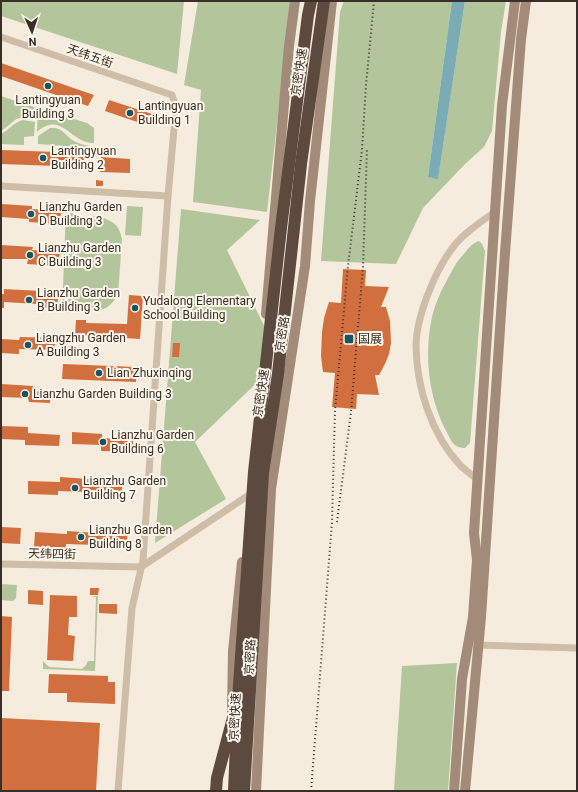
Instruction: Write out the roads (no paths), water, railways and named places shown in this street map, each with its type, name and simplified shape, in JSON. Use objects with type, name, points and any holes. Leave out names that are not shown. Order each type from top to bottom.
[{"type":"highway","name":"京密快速","points":[[234,791],[238,699],[254,472],[281,228],[311,1]]},
{"type":"highway","name":"京密快速","points":[[244,791],[263,473],[278,374],[301,164],[324,1]]},
{"type":"highway","points":[[216,791],[217,778],[238,699]]},
{"type":"street","name":"京密路","points":[[230,791],[233,651],[249,495],[289,46],[296,1]]},
{"type":"street","name":"京密路","points":[[256,791],[271,489],[306,266],[310,201],[332,1]]},
{"type":"street","points":[[454,791],[462,680],[473,617],[476,560],[474,533],[502,105],[515,1]]},
{"type":"street","points":[[465,791],[478,645],[521,39],[526,1]]},
{"type":"street","name":"天纬五街","points":[[1,38],[172,95],[176,107],[168,196]]},
{"type":"street","points":[[1,186],[168,196],[143,560],[132,608],[118,791]]},
{"type":"street","points":[[478,480],[459,464],[444,443],[431,420],[425,405],[420,384],[416,347],[419,321],[426,299],[437,274],[454,246],[474,226],[496,211]]},
{"type":"street","points":[[141,568],[249,495]]},
{"type":"street","name":"天纬四街","points":[[1,564],[141,568]]},
{"type":"street","points":[[478,645],[577,648]]},
{"type":"water","points":[[452,1],[465,1],[438,179],[428,177]]},
{"type":"railway","points":[[311,791],[332,522],[335,410],[348,266],[362,150],[366,85],[374,1]]},
{"type":"railway","points":[[337,522],[351,412],[363,267],[367,149]]},
{"type":"place","name":"Lantingyuan Building 3","points":[[48,86]]},
{"type":"place","name":"Lantingyuan Building 1","points":[[130,113]]},
{"type":"place","name":"Lantingyuan Building 2","points":[[43,158]]},
{"type":"place","name":"Lianzhu Garden D Building 3","points":[[31,214]]},
{"type":"place","name":"Lianzhu Garden C Building 3","points":[[30,255]]},
{"type":"place","name":"Lianzhu Garden B Building 3","points":[[29,300]]},
{"type":"place","name":"Yudalong Elementary School Building","points":[[135,308]]},
{"type":"place","name":"国展","points":[[349,339]]},
{"type":"place","name":"Liangzhu Garden A Building 3","points":[[28,345]]},
{"type":"place","name":"Lian Zhuxinqing","points":[[99,373]]},
{"type":"place","name":"Lianzhu Garden Building 3","points":[[25,394]]},
{"type":"place","name":"Lianzhu Garden Building 6","points":[[103,442]]},
{"type":"place","name":"Lianzhu Garden Building 7","points":[[75,488]]},
{"type":"place","name":"Lianzhu Garden Building 8","points":[[81,537]]}]
